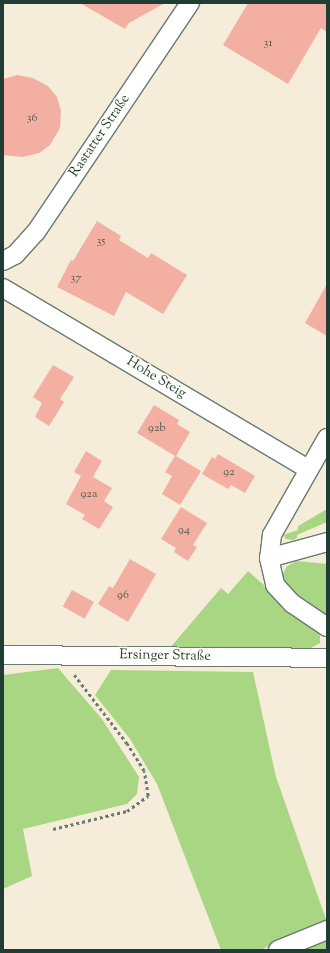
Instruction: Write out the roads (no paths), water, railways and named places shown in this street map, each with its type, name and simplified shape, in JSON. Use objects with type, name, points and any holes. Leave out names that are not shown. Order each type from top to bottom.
[{"type":"street","name":"Rastatter Straße","points":[[3,261],[15,254],[36,232],[190,3]]},
{"type":"street","name":"Hohe Steig","points":[[3,288],[308,469]]},
{"type":"street","points":[[327,438],[308,469],[272,535],[269,558],[275,585],[293,604],[327,627]]},
{"type":"street","points":[[269,558],[327,542]]},
{"type":"street","name":"Ersinger Straße","points":[[3,654],[327,658]]},
{"type":"street","points":[[278,950],[327,930]]}]
